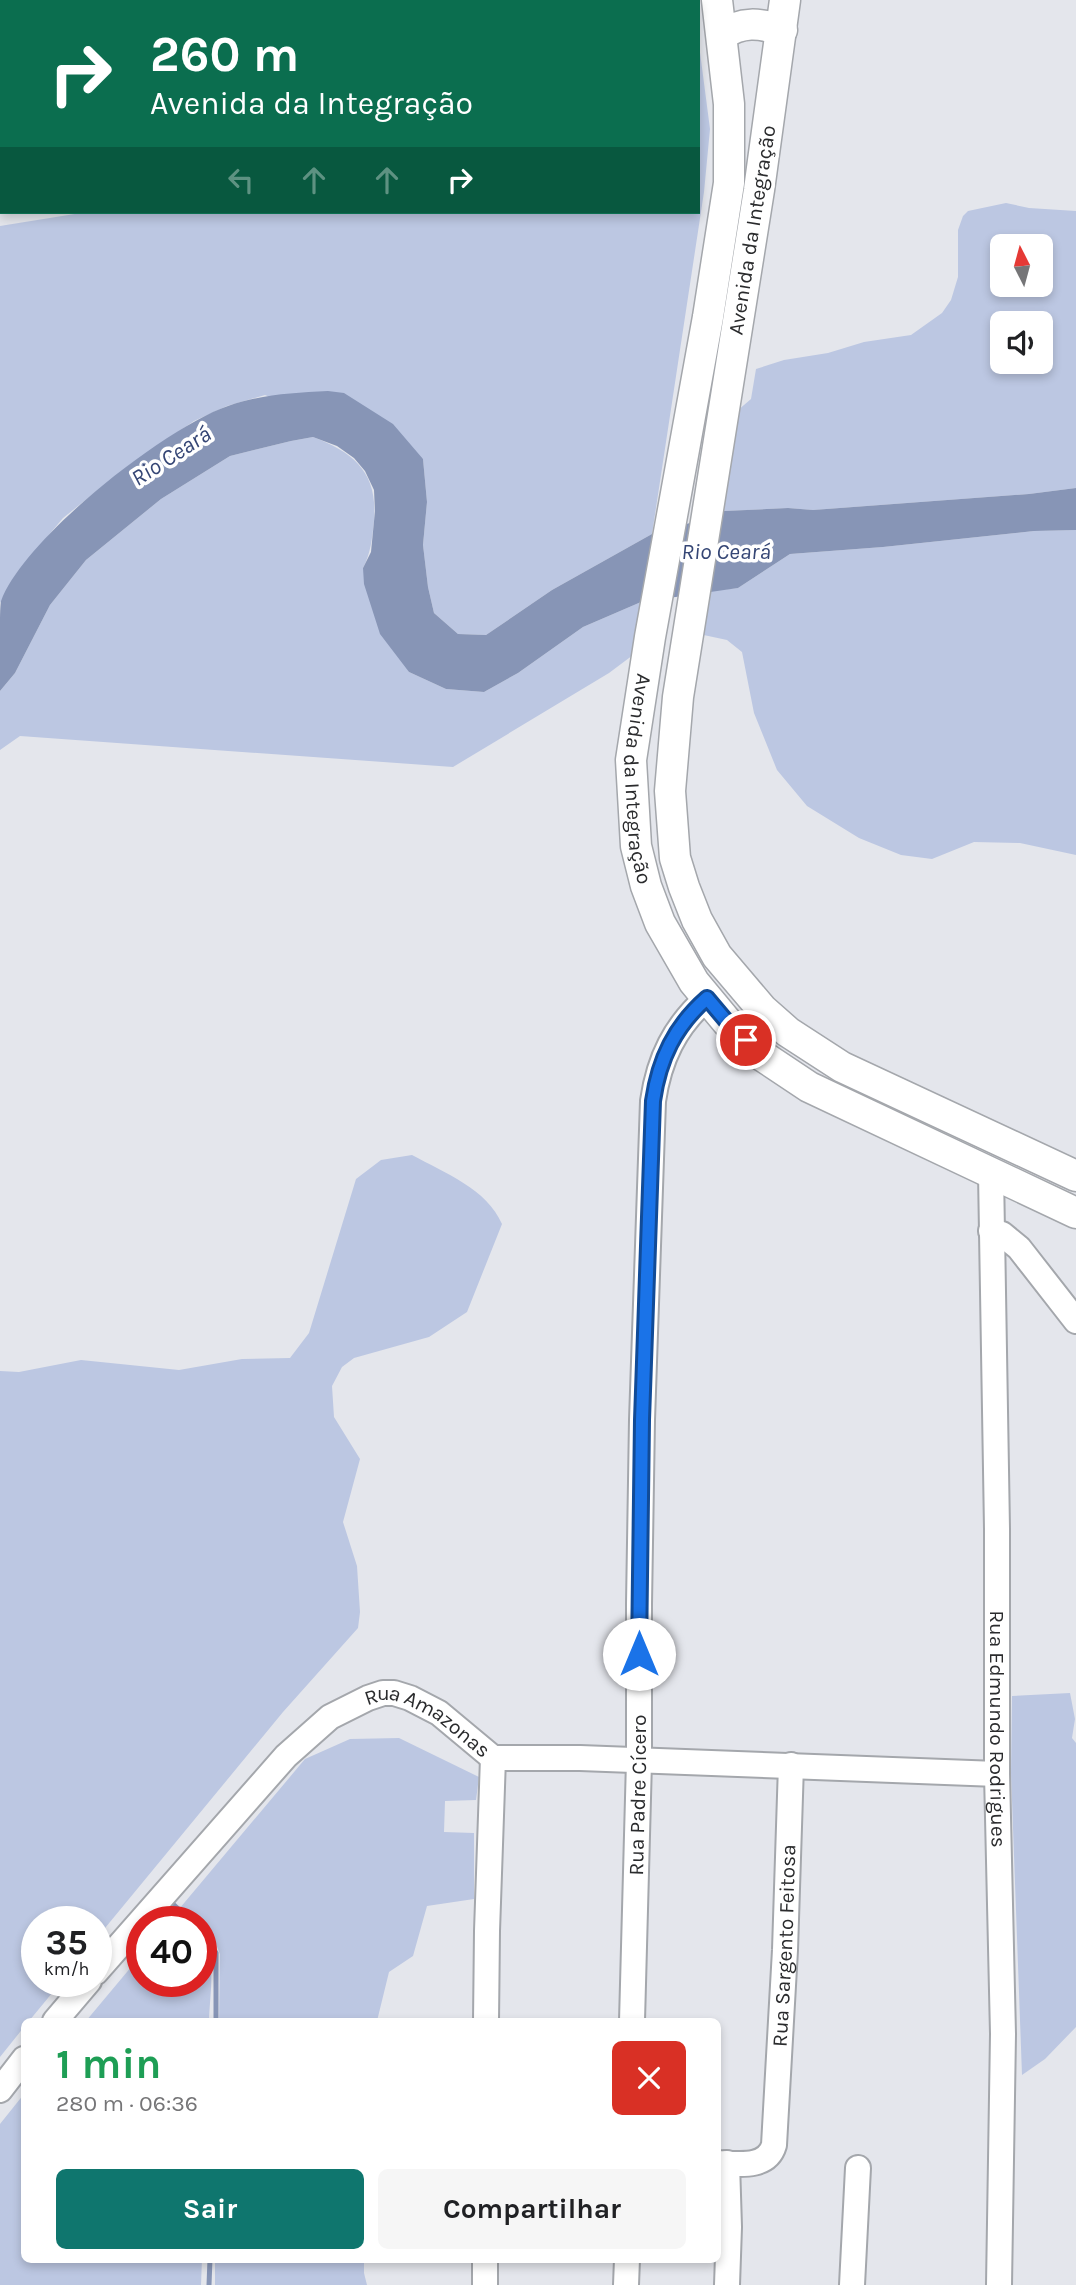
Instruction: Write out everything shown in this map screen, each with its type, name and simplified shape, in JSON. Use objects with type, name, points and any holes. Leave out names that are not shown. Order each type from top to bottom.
[{"type":"main road","name":"Avenida da Integração","points":[[717,0],[729,104],[729,183],[631,760],[636,846],[646,886],[660,923],[694,982],[728,1023],[764,1057],[809,1087],[1076,1213]]},
{"type":"main road","name":"Avenida da Integração","points":[[785,0],[717,463],[678,697],[670,791],[676,858],[697,920],[717,956],[736,982],[788,1032],[842,1067],[1076,1176]]},
{"type":"main road","points":[[722,35],[734,27],[750,24],[782,30]]},
{"type":"main road","points":[[931,1145],[943,1114]]},
{"type":"street","name":"Rua Padre Cícero","points":[[632,2018],[639,1761],[642,1433],[653,1101],[656,1076],[672,1038],[682,1023],[707,998]]},
{"type":"street","name":"Rua Edmundo Rodrigues","points":[[992,1173],[997,1774],[1003,2034],[999,2285]]},
{"type":"street","points":[[991,1231],[1002,1234],[1019,1248],[1076,1321]]},
{"type":"street","name":"Rua Amazonas","points":[[112,1954],[286,1756],[330,1717],[349,1706],[383,1693],[410,1698],[439,1713],[493,1758],[791,1765],[997,1774]]},
{"type":"street","points":[[486,2018],[486,1931],[493,1758]]},
{"type":"street","name":"Rua Sargento Feitosa","points":[[722,2163],[767,2160],[774,2145],[785,1950],[791,1765]]},
{"type":"street","points":[[58,2018],[75,1997]]},
{"type":"street","points":[[0,2090],[21,2063]]},
{"type":"street","points":[[722,2163],[727,2285]]},
{"type":"street","points":[[852,2285],[858,2168]]},
{"type":"street","points":[[485,2263],[485,2285]]},
{"type":"street","points":[[626,2285],[627,2263]]},
{"type":"shaded area","points":[[700,52],[710,129],[704,192],[652,534],[552,590],[486,635],[458,634],[434,613],[423,545],[427,502],[423,459],[265,395],[227,406],[194,421],[128,466],[63,518],[16,574],[0,603],[0,226],[75,214],[700,214]]},
{"type":"shaded area","points":[[1006,203],[1029,208],[1076,211],[1076,488],[813,510],[788,508],[724,511],[737,411],[751,399],[756,369],[864,342],[911,335],[942,313],[951,300],[958,277],[958,230],[968,211]]},
{"type":"shaded area","points":[[313,437],[352,458],[368,478],[374,504],[374,521],[372,540],[363,568],[409,672],[446,689],[484,692],[518,673],[583,627],[641,602],[633,655],[609,673],[453,767],[20,736],[0,750],[0,691],[15,673],[50,605],[86,560],[161,499],[230,456]]},
{"type":"shaded area","points":[[1076,530],[1076,855],[1020,843],[974,842],[932,859],[901,855],[859,838],[807,806],[777,770],[754,713],[742,652],[727,640],[699,634],[708,591],[738,588],[790,554],[1034,531]]},
{"type":"shaded area","points":[[412,1155],[476,1192],[495,1212],[502,1224],[467,1312],[429,1337],[354,1358],[342,1367],[332,1386],[334,1417],[360,1459],[343,1522],[357,1566],[360,1612],[358,1628],[283,1712],[112,1920],[112,1906],[21,1906],[21,1997],[49,1997],[31,2018],[21,2018],[21,2031],[0,2057],[0,1371],[19,1372],[81,1360],[179,1370],[242,1359],[290,1358],[309,1333],[356,1179],[381,1160]]},
{"type":"shaded area","points":[[1070,1693],[1075,1719],[1072,1738],[1076,1743],[1076,2027],[1045,2059],[1022,2075],[1011,1773],[1012,1696]]},
{"type":"shaded area","points":[[399,1738],[479,1777],[476,1800],[445,1801],[444,1832],[474,1833],[474,1899],[427,1906],[413,1956],[389,1972],[378,2018],[219,2018],[220,1954],[217,1946],[217,1906],[182,1906],[305,1759],[350,1739]]},
{"type":"shaded area","points":[[126,1973],[126,1997],[210,1997],[209,2018],[89,2018],[106,1997],[112,1997],[112,1990]]},
{"type":"shaded area","points":[[21,2098],[21,2263],[202,2263],[201,2285],[0,2285],[0,2124]]},
{"type":"shaded area","points":[[215,2263],[364,2263],[367,2285],[215,2285]]},
{"type":"water","name":"Rio Ceará","points":[[328,391],[344,393],[393,424],[423,459],[427,502],[423,545],[428,587],[434,613],[458,634],[486,635],[552,590],[652,534],[724,511],[788,508],[813,510],[1076,488],[1076,530],[1034,531],[790,554],[738,588],[641,602],[583,627],[518,673],[484,692],[446,689],[409,672],[380,634],[364,584],[363,568],[371,552],[374,490],[365,471],[354,458],[337,446],[313,437],[230,456],[161,499],[86,560],[50,605],[15,673],[0,691],[1,601],[15,575],[37,547],[67,517],[135,460],[201,418],[253,399]]},
{"type":"waterway","points":[[216,1997],[216,2018]]},
{"type":"waterway","points":[[209,2285],[210,2263]]},
{"type":"route","points":[[639,1654],[645,1313],[656,1076],[672,1038],[682,1023],[707,998],[746,1040]]}]
